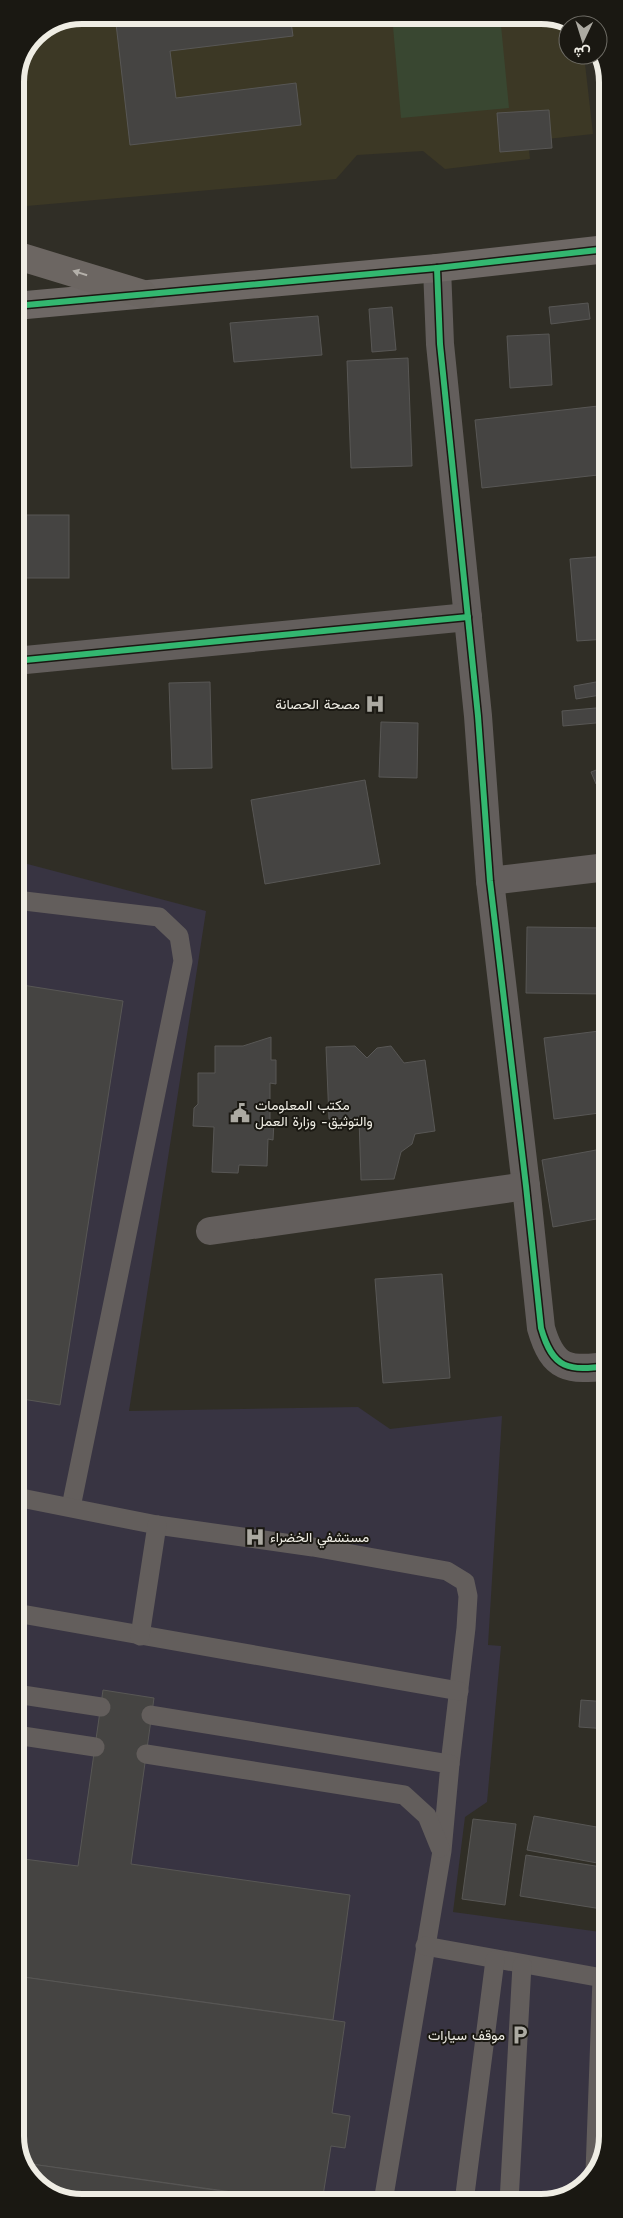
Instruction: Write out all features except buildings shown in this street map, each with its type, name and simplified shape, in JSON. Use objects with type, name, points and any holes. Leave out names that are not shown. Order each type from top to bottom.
[{"type":"main road","points":[[24,258],[143,294]]},
{"type":"street","points":[[24,305],[437,268],[599,250]]},
{"type":"street","points":[[437,268],[440,344],[478,716],[490,881],[541,1328],[549,1350],[563,1364],[580,1370],[599,1367]]},
{"type":"street","points":[[24,660],[468,617]]},
{"type":"street","points":[[490,881],[599,868]]},
{"type":"street","points":[[210,1231],[526,1186]]},
{"type":"lane","points":[[24,901],[159,917],[179,936],[183,961],[70,1507]]},
{"type":"lane","points":[[24,1498],[157,1525],[312,1547],[447,1571],[464,1582],[468,1596],[442,1851],[384,2194]]},
{"type":"lane","points":[[140,1636],[157,1525]]},
{"type":"lane","points":[[24,1614],[458,1691]]},
{"type":"lane","points":[[24,1695],[101,1708]]},
{"type":"lane","points":[[151,1715],[450,1764]]},
{"type":"lane","points":[[24,1736],[95,1747]]},
{"type":"lane","points":[[146,1754],[404,1795],[428,1816],[442,1851]]},
{"type":"lane","points":[[425,1946],[522,1965],[599,1977]]},
{"type":"lane","points":[[465,2194],[495,1960]]},
{"type":"lane","points":[[509,2194],[522,1965]]},
{"type":"lane","points":[[596,2155],[599,2094]]},
{"type":"shaded area","points":[[81,24],[545,24],[558,26],[558,65],[585,65],[593,134],[528,141],[530,159],[445,169],[423,151],[357,155],[336,179],[24,206],[24,81],[28,59],[33,49],[49,33],[59,28]]},
{"type":"shaded area","name":"مستشفي الخضراء","points":[[24,863],[206,911],[129,1411],[358,1407],[390,1429],[502,1416],[488,1645],[501,1646],[487,1802],[465,1817],[453,1912],[599,1932],[599,2144],[592,2165],[580,2180],[570,2187],[553,2193],[542,2194],[78,2194],[53,2187],[38,2175],[31,2165],[25,2148],[24,2137]]},
{"type":"green space","points":[[393,24],[501,24],[509,108],[401,118]]},
{"type":"cycle path","points":[[24,305],[437,268],[599,250]]},
{"type":"cycle path","points":[[437,268],[440,344],[478,716],[490,881],[541,1328],[551,1352],[564,1365],[583,1368],[599,1367]]},
{"type":"cycle path","points":[[24,660],[468,617]]},
{"type":"place","name":"مصحة الحصانة","points":[[375,704]]},
{"type":"place","name":"مكتب المعلومات والتوثيق- وزارة العمل","points":[[240,1113]]},
{"type":"place","name":"مستشفي الخضراء","points":[[255,1537]]},
{"type":"place","name":"موقف سيارات","points":[[520,2035]]}]
